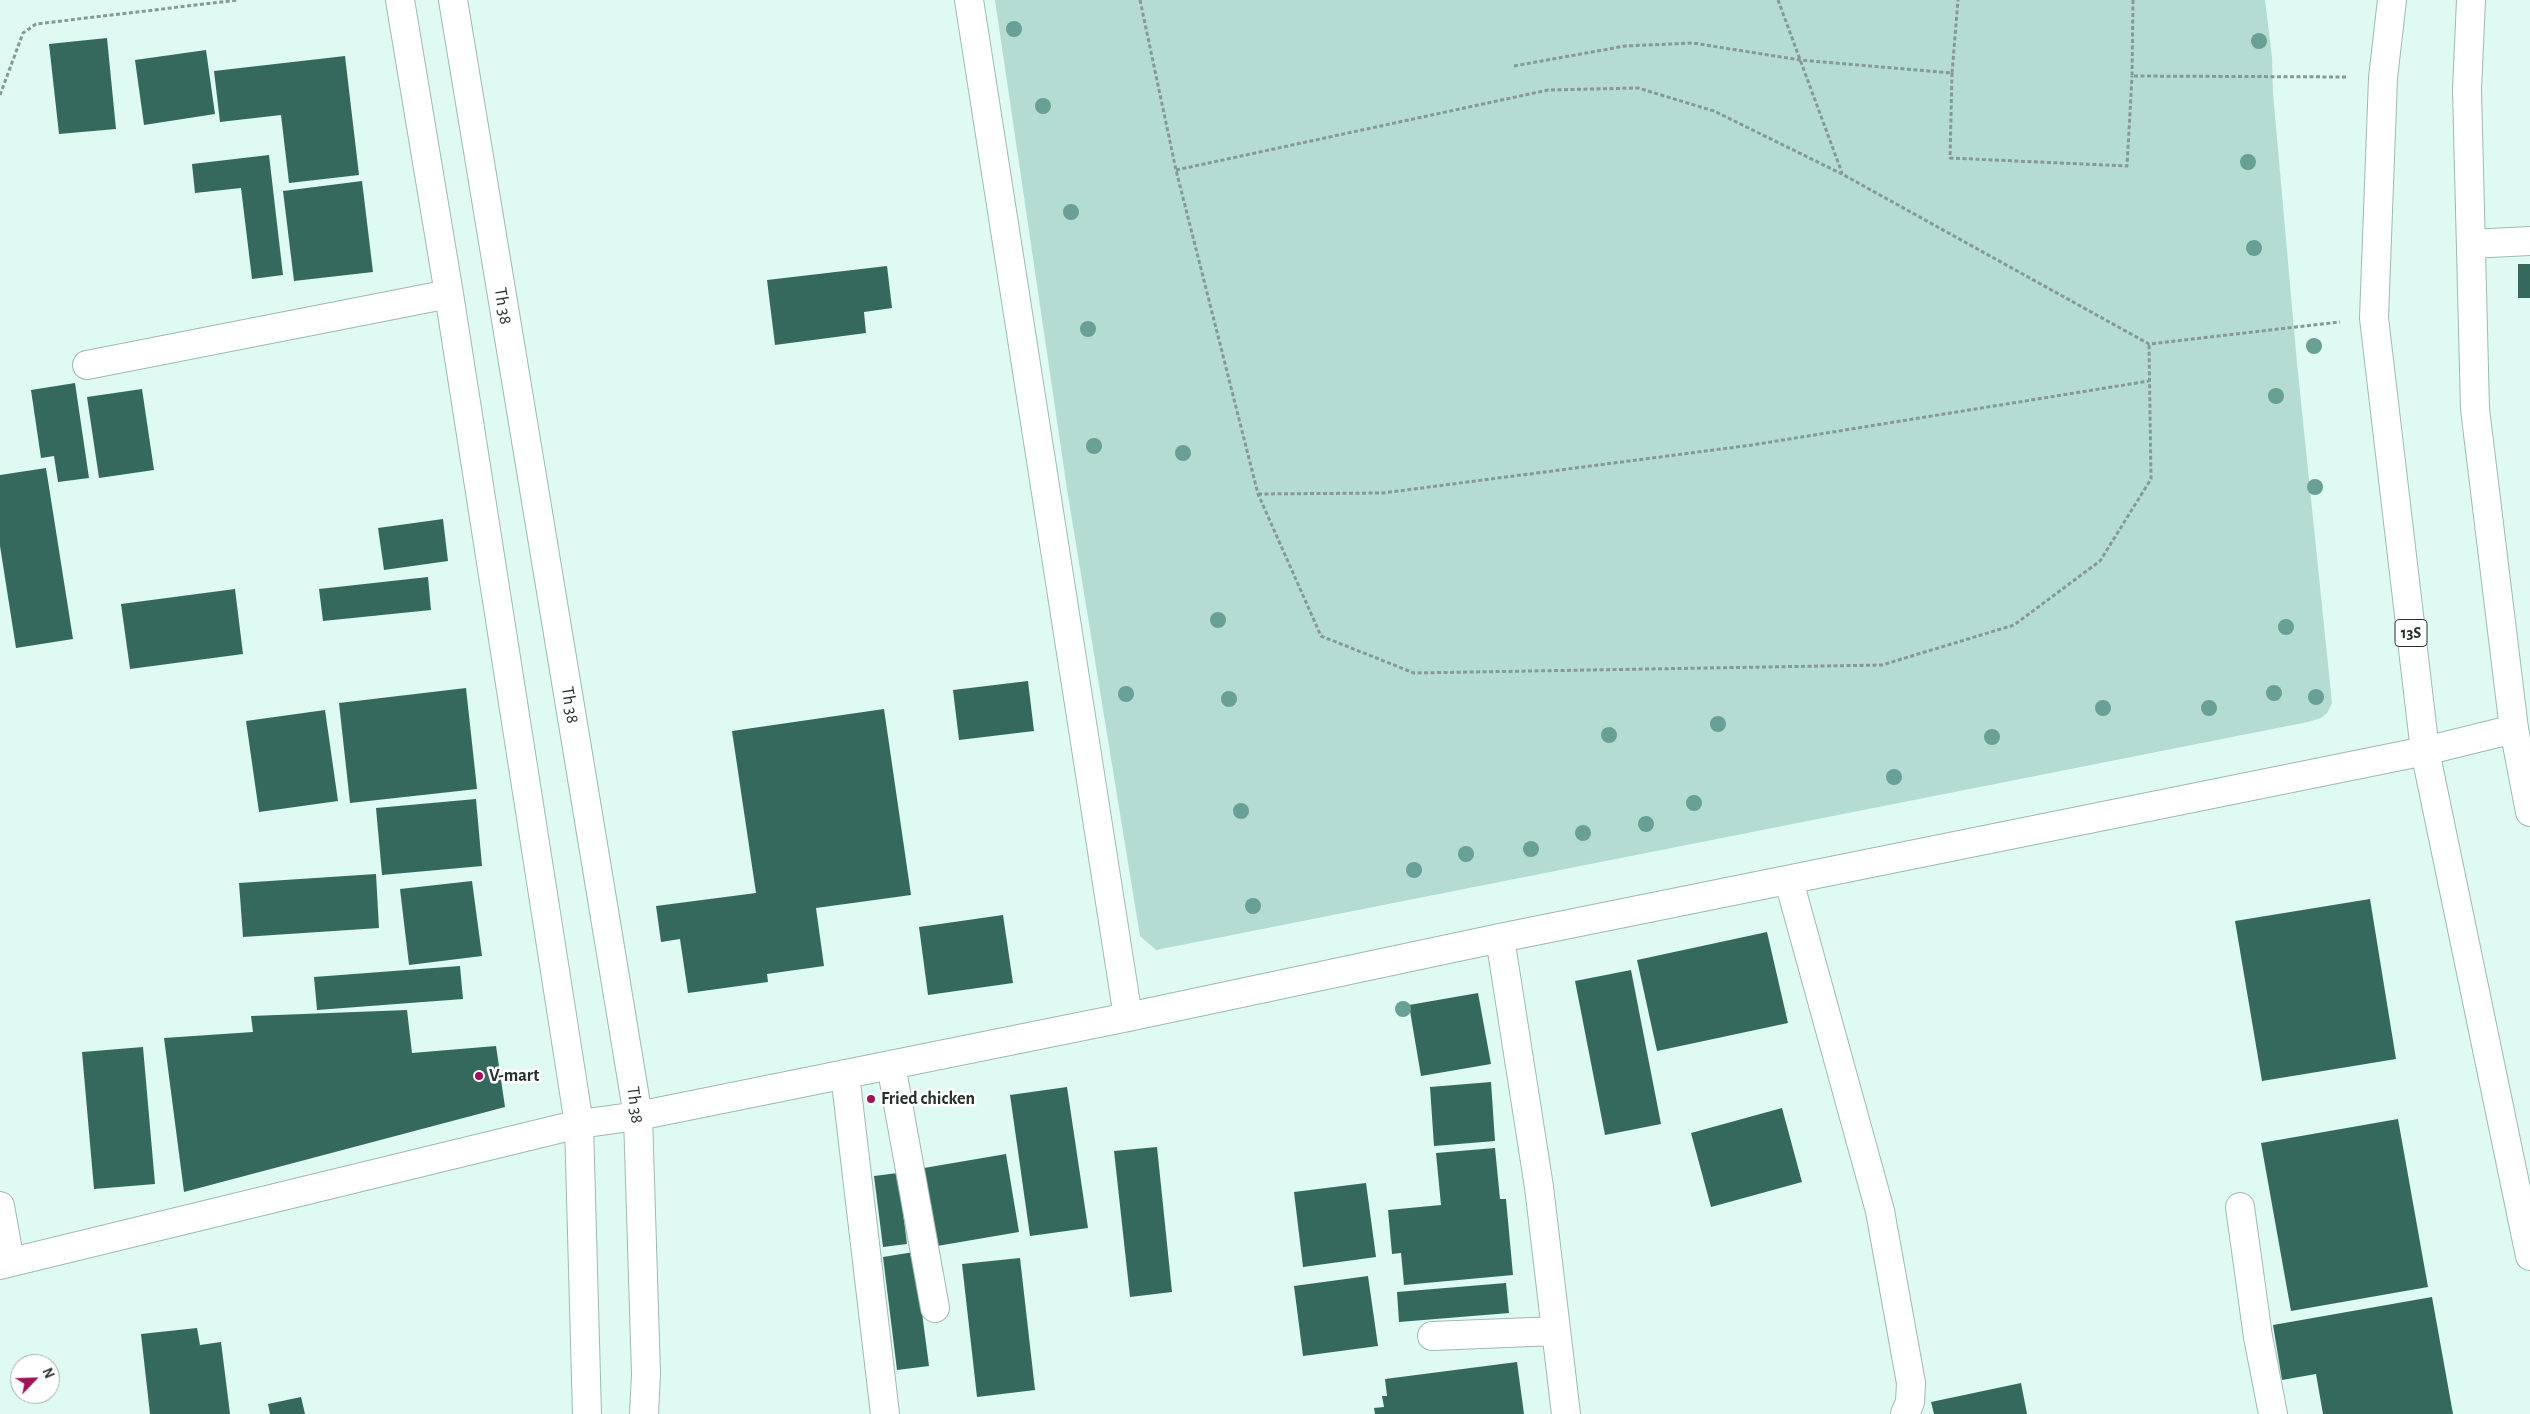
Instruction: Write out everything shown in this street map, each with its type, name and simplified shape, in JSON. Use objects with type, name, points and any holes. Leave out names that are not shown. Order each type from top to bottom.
[{"type":"main road","points":[[400,0],[449,294],[578,1124],[587,1414]]},
{"type":"main road","name":"Th 38","points":[[453,0],[638,1116],[646,1374],[644,1414]]},
{"type":"main road","points":[[969,0],[1128,1017]]},
{"type":"main road","name":"13S","points":[[2392,0],[2383,78],[2374,318],[2425,751],[2530,1256]]},
{"type":"main road","points":[[2471,0],[2467,90],[2475,409],[2514,729],[2530,812]]},
{"type":"main road","points":[[2471,244],[2530,241]]},
{"type":"main road","points":[[87,365],[449,294]]},
{"type":"main road","points":[[0,1206],[5,1264],[578,1124],[638,1116],[1128,1017],[1500,938],[2425,751],[2514,729]]},
{"type":"main road","points":[[1789,881],[1880,1211],[1911,1383],[1910,1402],[1905,1414]]},
{"type":"main road","points":[[1500,938],[1539,1187],[1566,1414]]},
{"type":"main road","points":[[891,1065],[935,1308]]},
{"type":"main road","points":[[845,1074],[885,1414]]},
{"type":"main road","points":[[2240,1207],[2258,1337],[2273,1414]]},
{"type":"main road","points":[[1432,1336],[1556,1331]]},
{"type":"path","points":[[0,95],[23,33],[36,24],[238,0]]},
{"type":"path","points":[[1140,0],[1176,170],[1258,494],[1321,636],[1414,673],[1882,665],[2014,625],[2100,561],[2151,479],[2149,344]]},
{"type":"path","points":[[1778,0],[1842,174]]},
{"type":"path","points":[[1958,0],[1952,73],[1950,158],[2127,166],[2132,76],[2133,0]]},
{"type":"path","points":[[1514,66],[1625,46],[1693,43],[1800,60],[1952,73]]},
{"type":"path","points":[[2132,76],[2383,78]]},
{"type":"path","points":[[1176,170],[1548,90],[1638,88],[1714,111],[1842,174],[2149,344],[2374,318]]},
{"type":"path","points":[[1258,494],[1383,493],[1752,445],[2149,381]]},
{"type":"green space","points":[[995,0],[2265,0],[2272,57],[2273,93],[2297,363],[2332,703],[2327,713],[2321,718],[2308,722],[1156,950],[1140,936],[1067,489]]},
{"type":"building","points":[[107,38],[116,129],[59,134],[49,44]]},
{"type":"building","points":[[206,50],[215,114],[144,125],[135,60]]},
{"type":"building","points":[[345,56],[359,175],[289,183],[281,115],[220,122],[214,71]]},
{"type":"building","points":[[269,155],[283,275],[252,279],[241,188],[195,193],[192,164]]},
{"type":"building","points":[[362,181],[373,272],[294,281],[283,191]]},
{"type":"building","points":[[2518,264],[2530,264],[2530,298],[2518,298]]},
{"type":"building","points":[[887,266],[892,308],[864,312],[866,333],[775,345],[767,280]]},
{"type":"building","points":[[75,383],[89,478],[58,482],[54,456],[41,458],[31,390]]},
{"type":"building","points":[[142,389],[154,470],[99,478],[87,397]]},
{"type":"building","points":[[46,468],[73,639],[16,648],[0,546],[0,475]]},
{"type":"building","points":[[443,519],[448,561],[384,570],[378,528]]},
{"type":"building","points":[[428,577],[431,610],[323,621],[319,589]]},
{"type":"building","points":[[235,589],[243,654],[130,669],[121,604]]},
{"type":"building","points":[[1028,681],[1034,731],[959,740],[953,690]]},
{"type":"building","points":[[466,688],[477,789],[350,803],[339,703]]},
{"type":"building","points":[[884,709],[911,895],[816,908],[824,966],[767,974],[768,982],[688,993],[680,939],[661,942],[656,906],[756,893],[732,731]]},
{"type":"building","points":[[325,710],[338,801],[259,812],[246,721]]},
{"type":"building","points":[[476,799],[482,866],[382,875],[376,808]]},
{"type":"building","points":[[376,874],[379,928],[243,937],[239,883]]},
{"type":"building","points":[[472,881],[482,956],[409,965],[400,889]]},
{"type":"building","points":[[2370,899],[2396,1059],[2262,1081],[2235,921]]},
{"type":"building","points":[[1003,915],[1013,983],[928,995],[919,927]]},
{"type":"building","points":[[1767,932],[1788,1023],[1657,1051],[1637,960]]},
{"type":"building","points":[[460,966],[463,999],[317,1010],[314,977]]},
{"type":"building","points":[[1631,970],[1661,1124],[1605,1135],[1575,981]]},
{"type":"building","points":[[1478,993],[1491,1064],[1421,1076],[1409,1005]]},
{"type":"building","points":[[407,1010],[412,1053],[496,1046],[505,1107],[184,1192],[164,1038],[253,1032],[251,1016]]},
{"type":"building","points":[[143,1047],[155,1184],[94,1189],[82,1052]]},
{"type":"building","points":[[1491,1082],[1495,1141],[1434,1146],[1430,1087]]},
{"type":"building","points":[[1067,1087],[1088,1228],[1030,1236],[1010,1095]]},
{"type":"building","points":[[1782,1108],[1802,1182],[1711,1207],[1691,1133]]},
{"type":"building","points":[[2398,1119],[2428,1287],[2291,1311],[2261,1143]]},
{"type":"building","points":[[1157,1147],[1172,1292],[1130,1297],[1114,1151]]},
{"type":"building","points":[[1495,1148],[1500,1199],[1506,1199],[1513,1275],[1404,1285],[1401,1253],[1392,1254],[1388,1210],[1441,1205],[1436,1153]]},
{"type":"building","points":[[1006,1154],[1019,1232],[937,1246],[924,1168]]},
{"type":"building","points":[[898,1173],[907,1244],[883,1247],[874,1176]]},
{"type":"building","points":[[1366,1183],[1376,1257],[1303,1267],[1294,1192]]},
{"type":"building","points":[[914,1252],[929,1366],[897,1370],[883,1257]]},
{"type":"building","points":[[1020,1258],[1035,1390],[977,1397],[962,1264]]},
{"type":"building","points":[[1368,1276],[1378,1346],[1303,1356],[1294,1286]]},
{"type":"building","points":[[1506,1283],[1509,1313],[1399,1322],[1397,1292]]},
{"type":"building","points":[[2432,1297],[2453,1414],[2323,1414],[2316,1374],[2282,1380],[2273,1325]]},
{"type":"building","points":[[197,1328],[200,1345],[221,1342],[230,1414],[150,1414],[141,1334]]},
{"type":"building","points":[[1517,1362],[1524,1414],[1375,1414],[1374,1408],[1384,1407],[1382,1396],[1387,1396],[1385,1379]]},
{"type":"building","points":[[2021,1383],[2027,1414],[1934,1414],[1931,1402]]},
{"type":"building","points":[[301,1397],[305,1414],[270,1414],[268,1404]]},
{"type":"place","name":"V-mart","points":[[479,1076]]},
{"type":"place","name":"Fried chicken","points":[[871,1099]]}]
